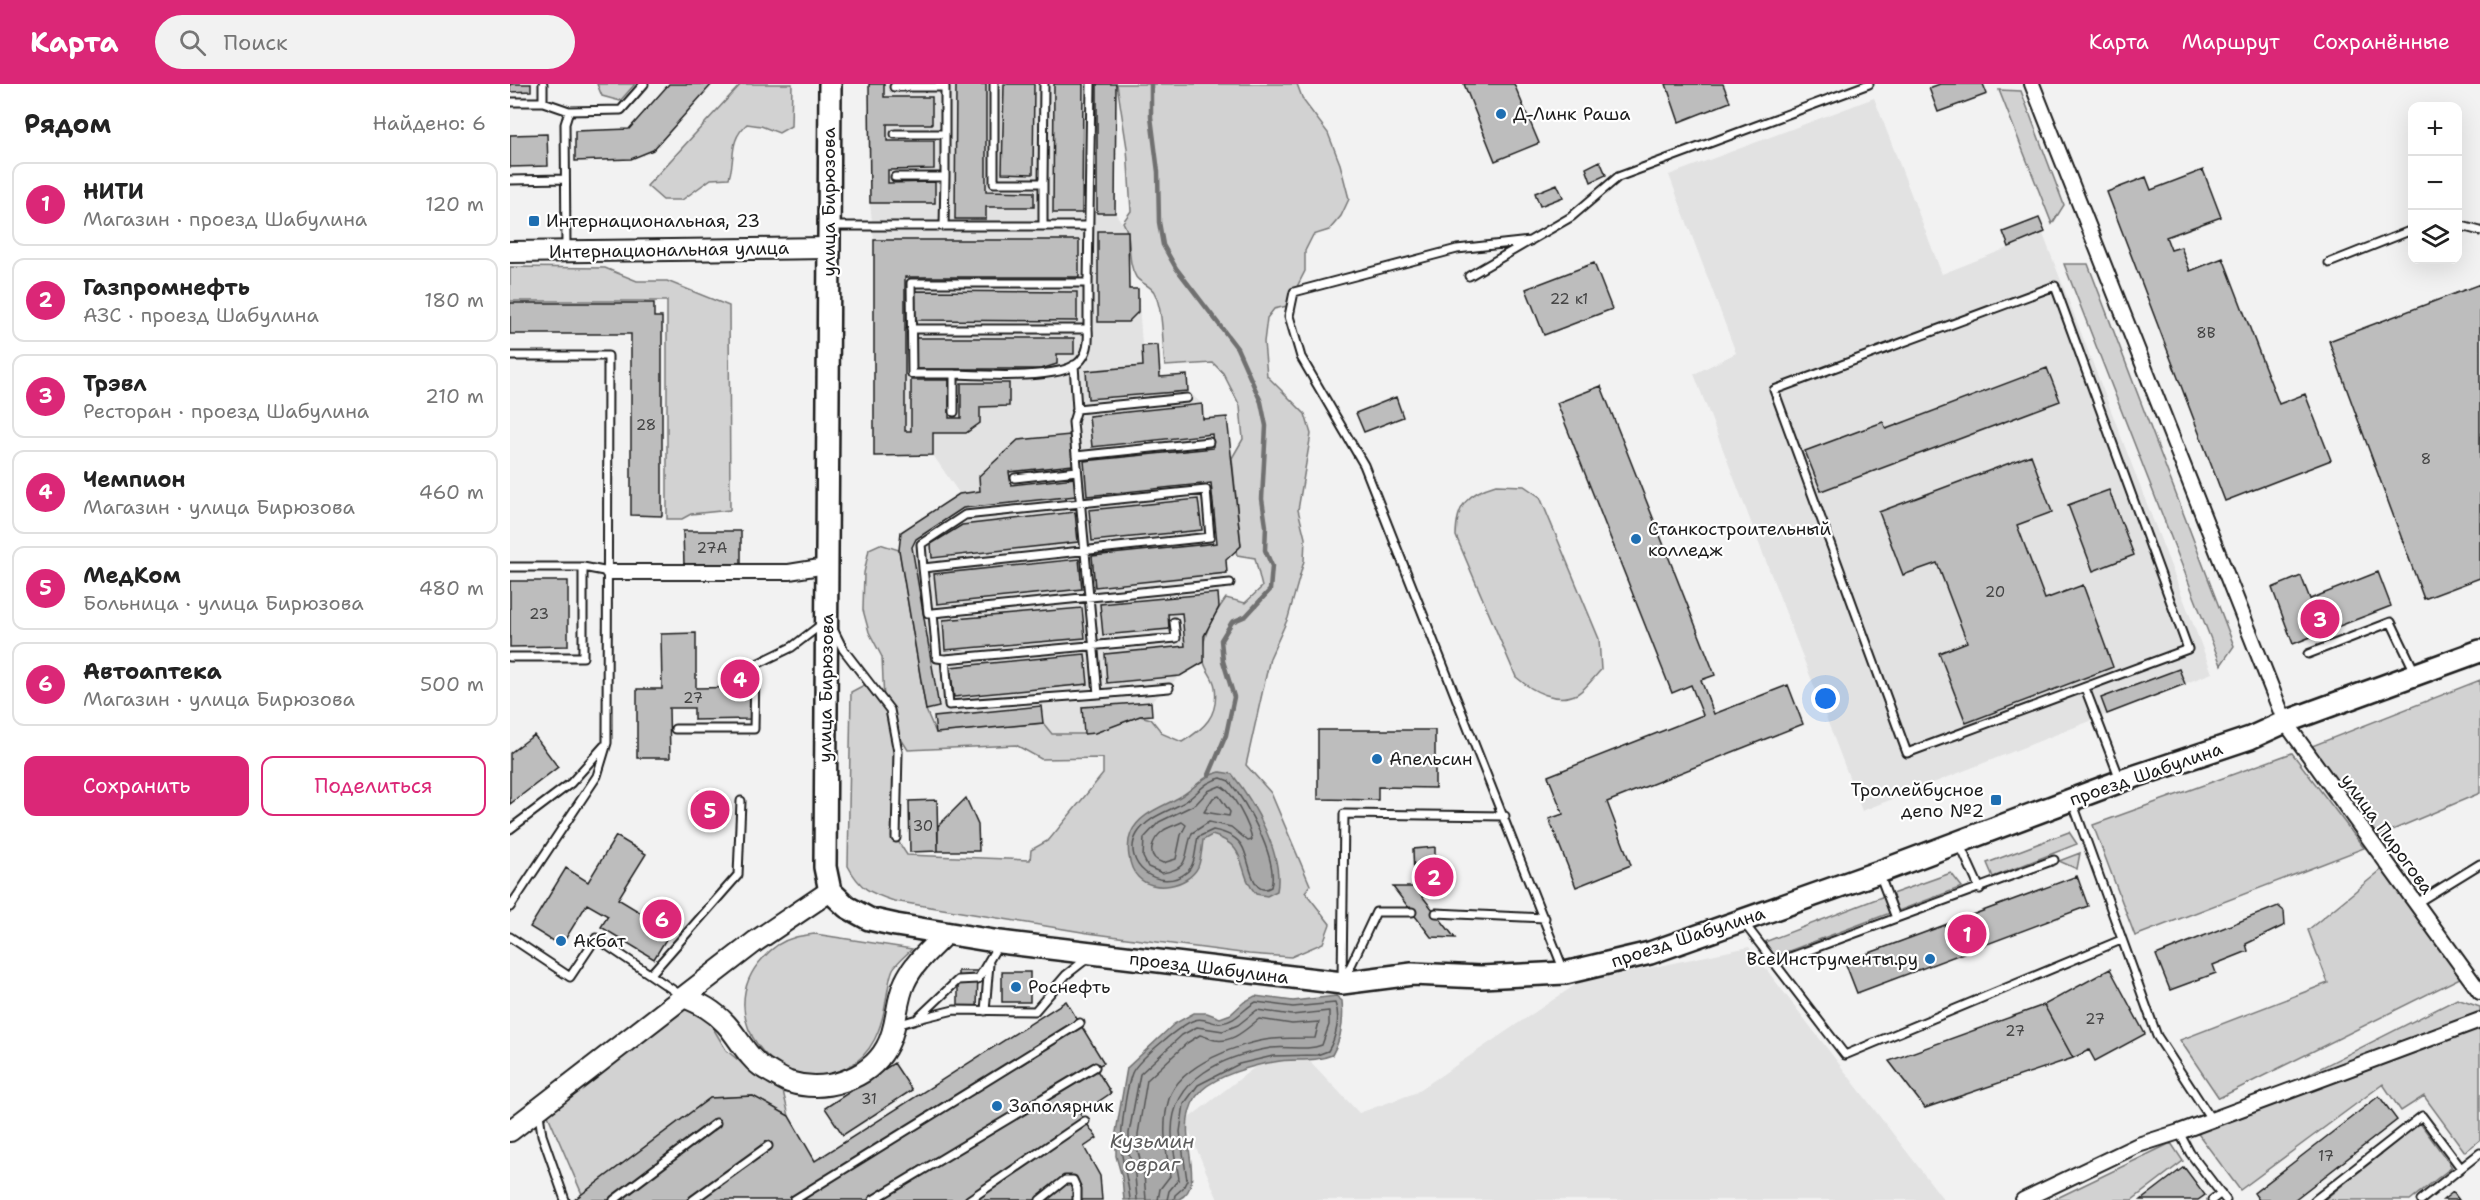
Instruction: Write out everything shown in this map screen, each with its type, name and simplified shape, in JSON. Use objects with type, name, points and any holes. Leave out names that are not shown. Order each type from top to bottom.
[{"type":"main road","name":"улица Бирюзова","points":[[830,84],[825,867],[830,891]]},
{"type":"main road","name":"Интернациональная улица","points":[[510,252],[828,248]]},
{"type":"main road","name":"проезд Шабулина","points":[[830,891],[847,907],[869,919],[946,933],[1093,954],[1342,983],[1412,974],[1481,977],[1565,973],[1650,953],[1879,873],[2071,799],[2250,738],[2285,722],[2480,651]]},
{"type":"main road","points":[[510,1131],[756,941],[830,891]]},
{"type":"main road","points":[[684,997],[706,1006],[727,1025],[761,1066],[789,1082],[818,1086],[846,1081],[872,1065],[887,1048],[895,1025],[904,983],[914,966],[946,933]]},
{"type":"street","name":"улица Пирогова","points":[[2032,84],[2285,722],[2480,992]]},
{"type":"street","points":[[609,572],[789,572],[826,566]]},
{"type":"street","points":[[2023,1200],[2138,1144],[2179,1132],[2480,1020]]},
{"type":"lane","points":[[543,84],[543,102]]},
{"type":"lane","points":[[510,102],[543,102],[569,111],[621,110],[644,84]]},
{"type":"lane","points":[[994,84],[993,183],[1043,183]]},
{"type":"lane","points":[[1043,226],[1044,84]]},
{"type":"lane","points":[[1088,283],[911,283],[912,374],[1043,375],[1077,364],[1088,348],[1091,84]]},
{"type":"lane","points":[[1469,276],[1571,218],[1618,177],[1869,84]]},
{"type":"lane","points":[[894,87],[945,86],[944,226]]},
{"type":"lane","points":[[566,251],[564,124],[569,111]]},
{"type":"lane","points":[[895,134],[945,134]]},
{"type":"lane","points":[[896,177],[945,177]]},
{"type":"lane","points":[[510,180],[564,179]]},
{"type":"lane","points":[[828,226],[1089,226]]},
{"type":"lane","points":[[2462,226],[2480,231]]},
{"type":"lane","points":[[2329,263],[2408,232]]},
{"type":"lane","points":[[1530,241],[1457,249],[1294,292],[1289,316],[1301,357],[1364,465],[1505,816],[1565,973]]},
{"type":"lane","points":[[2055,286],[2188,649],[2085,688],[1907,753],[1774,390],[2055,286]]},
{"type":"lane","points":[[911,329],[1088,329]]},
{"type":"lane","points":[[510,356],[608,356],[609,572],[607,743],[597,776],[510,907]]},
{"type":"lane","points":[[1074,365],[1077,410],[1073,422],[1098,693]]},
{"type":"lane","points":[[954,374],[954,412]]},
{"type":"lane","points":[[1077,410],[1187,398]]},
{"type":"lane","points":[[1076,456],[1209,442]]},
{"type":"lane","points":[[1016,478],[1077,471]]},
{"type":"lane","points":[[923,568],[1210,537],[1206,490],[965,515],[921,544],[923,568],[928,613],[1230,583]]},
{"type":"lane","points":[[510,567],[583,567],[609,572]]},
{"type":"lane","points":[[510,657],[583,657],[583,567]]},
{"type":"lane","points":[[933,613],[937,658],[945,659],[1176,638],[1174,622]]},
{"type":"lane","points":[[675,729],[754,729],[754,664],[792,647],[828,620],[843,649],[890,710],[898,752],[896,838]]},
{"type":"lane","points":[[2308,654],[2391,622],[2416,676]]},
{"type":"lane","points":[[945,659],[949,705],[1169,688]]},
{"type":"lane","points":[[2085,688],[2121,781]]},
{"type":"lane","points":[[510,829],[571,783],[607,743]]},
{"type":"lane","points":[[2071,799],[2157,1036],[2211,1119]]},
{"type":"lane","points":[[651,974],[738,875],[741,801]]},
{"type":"lane","points":[[1342,983],[1344,814],[1505,816]]},
{"type":"lane","points":[[1959,842],[1980,889]]},
{"type":"lane","points":[[1774,963],[2054,860]]},
{"type":"lane","points":[[2415,904],[2480,864]]},
{"type":"lane","points":[[1879,873],[1896,918]]},
{"type":"lane","points":[[1342,983],[1377,912],[1412,912]]},
{"type":"lane","points":[[1436,913],[1545,918]]},
{"type":"lane","points":[[1742,920],[1845,1055],[2121,940]]},
{"type":"lane","points":[[510,937],[570,977],[596,938],[684,997]]},
{"type":"lane","points":[[917,1019],[958,980],[978,979],[999,942]]},
{"type":"lane","points":[[895,1025],[954,1010],[1035,1011],[1066,975],[1093,954]]},
{"type":"lane","points":[[985,1011],[989,961]]},
{"type":"lane","points":[[794,1200],[1080,1023]]},
{"type":"lane","points":[[873,1200],[1095,1067]]},
{"type":"lane","points":[[538,1109],[542,1135],[565,1200]]},
{"type":"lane","points":[[2315,1200],[2422,1116],[2461,1168]]},
{"type":"lane","points":[[969,1200],[1085,1121]]},
{"type":"lane","points":[[614,1200],[716,1124]]},
{"type":"lane","points":[[2179,1132],[2190,1153],[2226,1200]]},
{"type":"lane","points":[[693,1200],[768,1146]]},
{"type":"lane","points":[[2421,1200],[2480,1153]]},
{"type":"lane","points":[[1040,1200],[1065,1180],[1073,1180],[1077,1189],[1077,1200]]},
{"type":"lane","points":[[2212,1200],[2221,1193]]},
{"type":"shaded area","points":[[597,84],[635,84],[620,101],[602,96]]},
{"type":"shaded area","points":[[741,84],[792,84],[791,126],[779,133],[761,126],[747,124],[741,130],[735,143],[729,178],[711,179],[682,200],[663,200],[647,186]]},
{"type":"shaded area","points":[[869,84],[1116,84],[1115,213],[1128,231],[1129,288],[1138,289],[1142,345],[1158,345],[1160,377],[1187,375],[1188,391],[1202,404],[1203,419],[1227,417],[1241,546],[1226,560],[1227,573],[1218,593],[1219,607],[1204,636],[1204,662],[1180,676],[1151,702],[1152,715],[1140,716],[1084,734],[1052,734],[1043,723],[936,733],[934,717],[926,710],[899,550],[901,532],[959,493],[933,455],[874,456],[874,240],[870,203]]},
{"type":"shaded area","points":[[1117,84],[1297,84],[1303,100],[1328,133],[1340,164],[1349,199],[1341,216],[1329,230],[1313,235],[1305,251],[1305,271],[1287,306],[1274,309],[1267,318],[1264,342],[1267,376],[1305,414],[1311,434],[1298,510],[1305,538],[1304,561],[1288,618],[1270,658],[1246,765],[1271,793],[1310,885],[1305,892],[1330,924],[1323,943],[1291,957],[1249,954],[1088,933],[894,901],[866,889],[848,866],[851,692],[868,683],[884,702],[882,657],[869,632],[863,610],[864,573],[869,549],[880,544],[899,550],[926,710],[936,733],[1043,723],[1052,734],[1084,734],[1140,716],[1151,719],[1163,734],[1182,742],[1203,727],[1215,706],[1214,684],[1205,665],[1203,653],[1205,636],[1212,620],[1226,598],[1245,603],[1262,587],[1255,558],[1237,555],[1236,551],[1241,546],[1232,458],[1243,439],[1240,406],[1223,373],[1213,363],[1165,366],[1161,318],[1157,300],[1154,292],[1136,277],[1133,271],[1128,235],[1123,222],[1131,211],[1127,148]],"holes":[[[898,734],[908,750],[1016,745],[1041,759],[1103,758],[1103,774],[1049,840],[1031,850],[1030,860],[907,855],[896,838]]]},
{"type":"shaded area","points":[[1999,90],[2021,91],[2064,205],[2052,224]]},
{"type":"shaded area","name":"Троллейбусное депо №2","points":[[1874,98],[1942,274],[2043,234],[2212,673],[1862,811],[1694,374],[1736,353],[1669,175]]},
{"type":"shaded area","points":[[2064,264],[2088,264],[2234,646],[2221,665]]},
{"type":"shaded area","points":[[510,267],[605,268],[637,281],[667,281],[729,306],[730,510],[691,514],[682,519],[667,519],[667,301],[510,301]]},
{"type":"shaded area","points":[[1496,485],[1524,486],[1540,497],[1599,639],[1601,670],[1587,686],[1569,697],[1545,695],[1516,677],[1456,536],[1458,516],[1465,502],[1478,492]]},
{"type":"shaded area","points":[[2480,680],[2480,793],[2376,837],[2312,746]]},
{"type":"shaded area","points":[[2292,753],[2364,848],[2135,936],[2093,825]]},
{"type":"shaded area","points":[[2069,832],[2077,844],[1993,877],[1987,863]]},
{"type":"shaded area","points":[[2080,853],[2077,869],[2059,861]]},
{"type":"shaded area","points":[[2386,866],[2466,975],[2219,1098],[2180,1040],[2328,983],[2308,930]]},
{"type":"shaded area","points":[[1951,873],[1962,887],[1898,911],[1892,894]]},
{"type":"shaded area","points":[[1884,896],[1890,913],[1773,957],[1762,943]]},
{"type":"shaded area","points":[[815,934],[912,949],[893,969],[879,1030],[869,1048],[863,1056],[846,1068],[820,1075],[796,1073],[775,1062],[759,1046],[748,1026],[744,1003],[749,980],[766,955],[784,941]]},
{"type":"shaded area","points":[[1749,947],[1944,1200],[1218,1200],[1185,1121],[1290,1040],[1359,1113],[1415,1093],[1578,983]]},
{"type":"shaded area","points":[[2457,999],[2480,1007],[2480,1140],[2465,1152],[2424,1096],[2401,1111],[2383,1084],[2240,1190],[2196,1131]]},
{"type":"shaded area","points":[[665,1000],[696,1006],[710,1023],[726,1050],[748,1068],[778,1081],[789,1116],[753,1096],[710,1098],[582,1194],[540,1097]]},
{"type":"shaded area","points":[[2420,1123],[2452,1167],[2410,1200],[2324,1200]]},
{"type":"shaded area","points":[[2171,1143],[2183,1161],[2132,1200],[2053,1200]]},
{"type":"water","points":[[1220,772],[1232,774],[1258,814],[1276,861],[1277,891],[1267,896],[1256,894],[1246,877],[1237,852],[1224,840],[1212,835],[1203,840],[1198,867],[1187,879],[1170,886],[1144,882],[1132,868],[1128,850],[1129,838],[1135,826],[1152,812],[1184,795],[1213,774]]},
{"type":"water","name":"Кузьмин овраг","points":[[1255,996],[1293,1001],[1336,996],[1342,1001],[1342,1022],[1340,1036],[1332,1055],[1318,1059],[1281,1061],[1256,1066],[1226,1076],[1209,1085],[1202,1090],[1192,1104],[1188,1120],[1191,1180],[1188,1191],[1179,1199],[1124,1200],[1122,1177],[1116,1156],[1116,1132],[1127,1068],[1174,1024],[1194,1013],[1207,1013],[1220,1018],[1231,1014]]},
{"type":"building","points":[[510,84],[531,84],[531,91],[510,92]]},
{"type":"building","points":[[669,84],[712,84],[653,150],[631,159],[575,161],[575,131],[629,129]]},
{"type":"building","points":[[869,84],[884,84],[884,97],[932,97],[932,124],[887,124],[887,141],[934,141],[934,169],[888,170],[888,183],[935,182],[935,203],[870,203]]},
{"type":"building","points":[[956,84],[986,84],[986,191],[1034,192],[1034,207],[986,207],[986,219],[955,219]]},
{"type":"building","points":[[1004,84],[1034,84],[1033,174],[1002,173]]},
{"type":"building","points":[[1054,84],[1083,84],[1082,213],[1053,213]]},
{"type":"building","points":[[1097,84],[1116,84],[1115,213],[1097,213]]},
{"type":"building","name":"Д-Линк Раша","points":[[1464,84],[1514,84],[1539,143],[1495,161]]},
{"type":"building","name":"Д-Линк Раша","points":[[1666,84],[1723,84],[1730,102],[1679,122]]},
{"type":"building","points":[[1940,84],[1983,84],[1987,94],[1938,112],[1929,88]]},
{"type":"building","points":[[547,134],[548,166],[510,167],[510,135]]},
{"type":"building","points":[[1600,161],[1606,175],[1591,182],[1586,168]]},
{"type":"building","points":[[2203,170],[2221,217],[2166,237],[2171,250],[2181,247],[2190,271],[2223,258],[2279,404],[2305,394],[2331,460],[2225,501],[2107,192],[2146,177],[2151,190]]},
{"type":"building","points":[[1557,184],[1563,197],[1540,206],[1535,193]]},
{"type":"building","points":[[2039,218],[2045,232],[2009,247],[2003,232]]},
{"type":"building","points":[[1098,231],[1128,231],[1129,289],[1138,289],[1138,312],[1128,322],[1098,322]]},
{"type":"building","points":[[874,240],[1079,240],[1079,277],[905,277],[905,431],[911,431],[911,380],[949,380],[949,418],[961,418],[961,383],[1009,383],[1009,406],[980,407],[980,423],[966,433],[933,433],[933,455],[874,456]]},
{"type":"building","points":[[1594,263],[1612,309],[1544,335],[1526,289]]},
{"type":"building","points":[[2480,284],[2480,578],[2424,599],[2329,341]]},
{"type":"building","points":[[915,291],[1077,292],[1077,321],[915,320]]},
{"type":"building","points":[[510,303],[654,303],[654,317],[662,317],[662,516],[631,515],[631,334],[510,334]]},
{"type":"building","points":[[915,338],[1074,338],[1074,354],[1057,354],[1057,364],[1041,369],[915,369]]},
{"type":"building","points":[[1158,345],[1160,377],[1187,375],[1188,391],[1088,399],[1086,371],[1143,366],[1142,346]]},
{"type":"building","points":[[2047,368],[2060,401],[1821,491],[1805,451],[1883,422],[1886,429]]},
{"type":"building","name":"Станкостроительный колледж","points":[[1601,386],[1715,675],[1701,680],[1714,714],[1788,685],[1803,724],[1607,802],[1631,865],[1576,887],[1549,819],[1563,814],[1548,776],[1703,715],[1691,685],[1672,693],[1557,403]]},
{"type":"building","points":[[1396,397],[1403,417],[1364,432],[1356,413]]},
{"type":"building","points":[[1202,404],[1203,419],[1227,417],[1241,546],[1226,560],[1227,573],[1095,587],[1092,556],[1217,543],[1211,483],[1087,496],[1084,461],[1213,448],[1212,434],[1092,447],[1089,416]]},
{"type":"building","points":[[1070,435],[1073,465],[1009,472],[1011,485],[1075,478],[1076,496],[963,508],[916,539],[912,547],[939,707],[926,710],[899,550],[901,532],[959,494],[980,491],[979,476],[1018,440]]},
{"type":"building","points":[[2031,455],[2052,512],[2017,525],[2045,599],[2083,585],[2113,667],[1966,723],[1939,653],[1967,642],[1937,563],[1903,575],[1879,512]]},
{"type":"building","points":[[2109,490],[2134,555],[2093,571],[2068,505]]},
{"type":"building","points":[[1198,499],[1202,530],[1092,541],[1089,510]]},
{"type":"building","points":[[1075,512],[1078,542],[932,558],[931,544],[962,525]]},
{"type":"building","points":[[683,531],[741,531],[741,565],[684,565]]},
{"type":"building","points":[[1079,559],[1082,589],[937,604],[934,574]]},
{"type":"building","points":[[2378,572],[2391,606],[2293,644],[2272,588],[2301,576],[2310,599]]},
{"type":"building","points":[[2301,576],[2323,632],[2293,644],[2272,588]]},
{"type":"building","points":[[510,581],[568,581],[568,646],[510,647]]},
{"type":"building","points":[[1218,593],[1219,607],[1204,636],[1204,662],[1180,676],[1107,683],[1105,654],[1185,646],[1182,613],[1168,614],[1169,629],[1103,635],[1100,604]]},
{"type":"building","points":[[1082,608],[1085,638],[945,650],[943,620]]},
{"type":"building","points":[[696,633],[696,688],[750,687],[750,719],[694,720],[694,708],[669,708],[670,758],[637,758],[637,689],[662,689],[661,634]]},
{"type":"building","points":[[1085,654],[1088,684],[954,697],[950,667]]},
{"type":"building","points":[[2179,669],[2185,684],[2107,714],[2101,698]]},
{"type":"building","points":[[1151,702],[1152,715],[1140,716],[1095,733],[1084,734],[1082,707]]},
{"type":"building","points":[[1041,706],[1043,723],[936,733],[934,717]]},
{"type":"building","name":"Апельсин","points":[[1318,730],[1435,730],[1435,788],[1378,787],[1378,800],[1318,799]]},
{"type":"building","points":[[534,735],[558,767],[510,804],[510,753]]},
{"type":"building","points":[[699,791],[723,794],[718,829],[694,826]]},
{"type":"building","points":[[966,798],[978,825],[979,851],[938,851],[938,826]]},
{"type":"building","points":[[937,800],[938,851],[910,852],[909,801]]},
{"type":"building","points":[[616,836],[646,854],[618,899],[671,931],[654,959],[601,927],[608,916],[587,904],[561,946],[530,927],[566,868],[588,882]]},
{"type":"building","points":[[1435,847],[1435,864],[1440,869],[1437,882],[1414,879],[1413,849]]},
{"type":"building","points":[[2077,876],[2088,906],[1857,993],[1845,962]]},
{"type":"building","points":[[1393,887],[1415,887],[1455,938],[1431,937]]},
{"type":"building","points":[[2278,906],[2284,911],[2285,925],[2246,944],[2248,951],[2213,965],[2216,973],[2170,990],[2156,955]]},
{"type":"building","points":[[2110,969],[2145,1034],[2095,1061],[2089,1050],[2073,1058],[2044,1005]]},
{"type":"building","points":[[958,971],[978,971],[977,1009],[958,1008]]},
{"type":"building","name":"Роснефть","points":[[1002,972],[1030,972],[1030,1002],[1002,1002]]},
{"type":"building","name":"Заполярник","points":[[1066,1001],[1104,1063],[1095,1067],[1111,1093],[1080,1114],[1097,1138],[1084,1147],[1100,1176],[1102,1200],[574,1200],[710,1098],[753,1096],[789,1116],[815,1161]]},
{"type":"building","points":[[2044,1005],[2073,1058],[1925,1108],[1889,1061]]},
{"type":"building","points":[[894,1063],[912,1090],[843,1135],[825,1108]]},
{"type":"building","points":[[2379,1096],[2397,1120],[2294,1200],[2259,1200],[2254,1193]]},
{"type":"building","points":[[2184,1167],[2205,1195],[2198,1200],[2141,1200]]},
{"type":"building","points":[[2453,1192],[2459,1200],[2443,1200]]},
{"type":"waterway","points":[[1151,84],[1151,117],[1158,172],[1159,222],[1163,245],[1176,268],[1237,348],[1261,402],[1266,426],[1262,499],[1266,526],[1265,550],[1272,566],[1270,590],[1246,616],[1232,622],[1221,640],[1223,661],[1234,697],[1226,735],[1209,775]]},
{"type":"place","name":"Д-Линк Раша","points":[[1501,114]]},
{"type":"place","name":"Интернациональная, 23","points":[[534,221]]},
{"type":"place","name":"Станкостроительный колледж","points":[[1636,539]]},
{"type":"place","name":"Трэвл","points":[[2320,619]]},
{"type":"place","name":"Чемпион","points":[[740,679]]},
{"type":"place","name":"Апельсин","points":[[1377,759]]},
{"type":"place","name":"Троллейбусное депо №2","points":[[1996,800]]},
{"type":"place","name":"МедКом","points":[[710,810]]},
{"type":"place","name":"Газпромнефть","points":[[1434,877]]},
{"type":"place","name":"Автоаптека","points":[[662,919]]},
{"type":"place","name":"НИТИ","points":[[1967,934]]},
{"type":"place","name":"Акбат","points":[[561,941]]},
{"type":"place","name":"ВсеИнструменты.ру","points":[[1930,959]]},
{"type":"place","name":"Роснефть","points":[[1016,987]]},
{"type":"place","name":"Заполярник","points":[[997,1106]]}]
